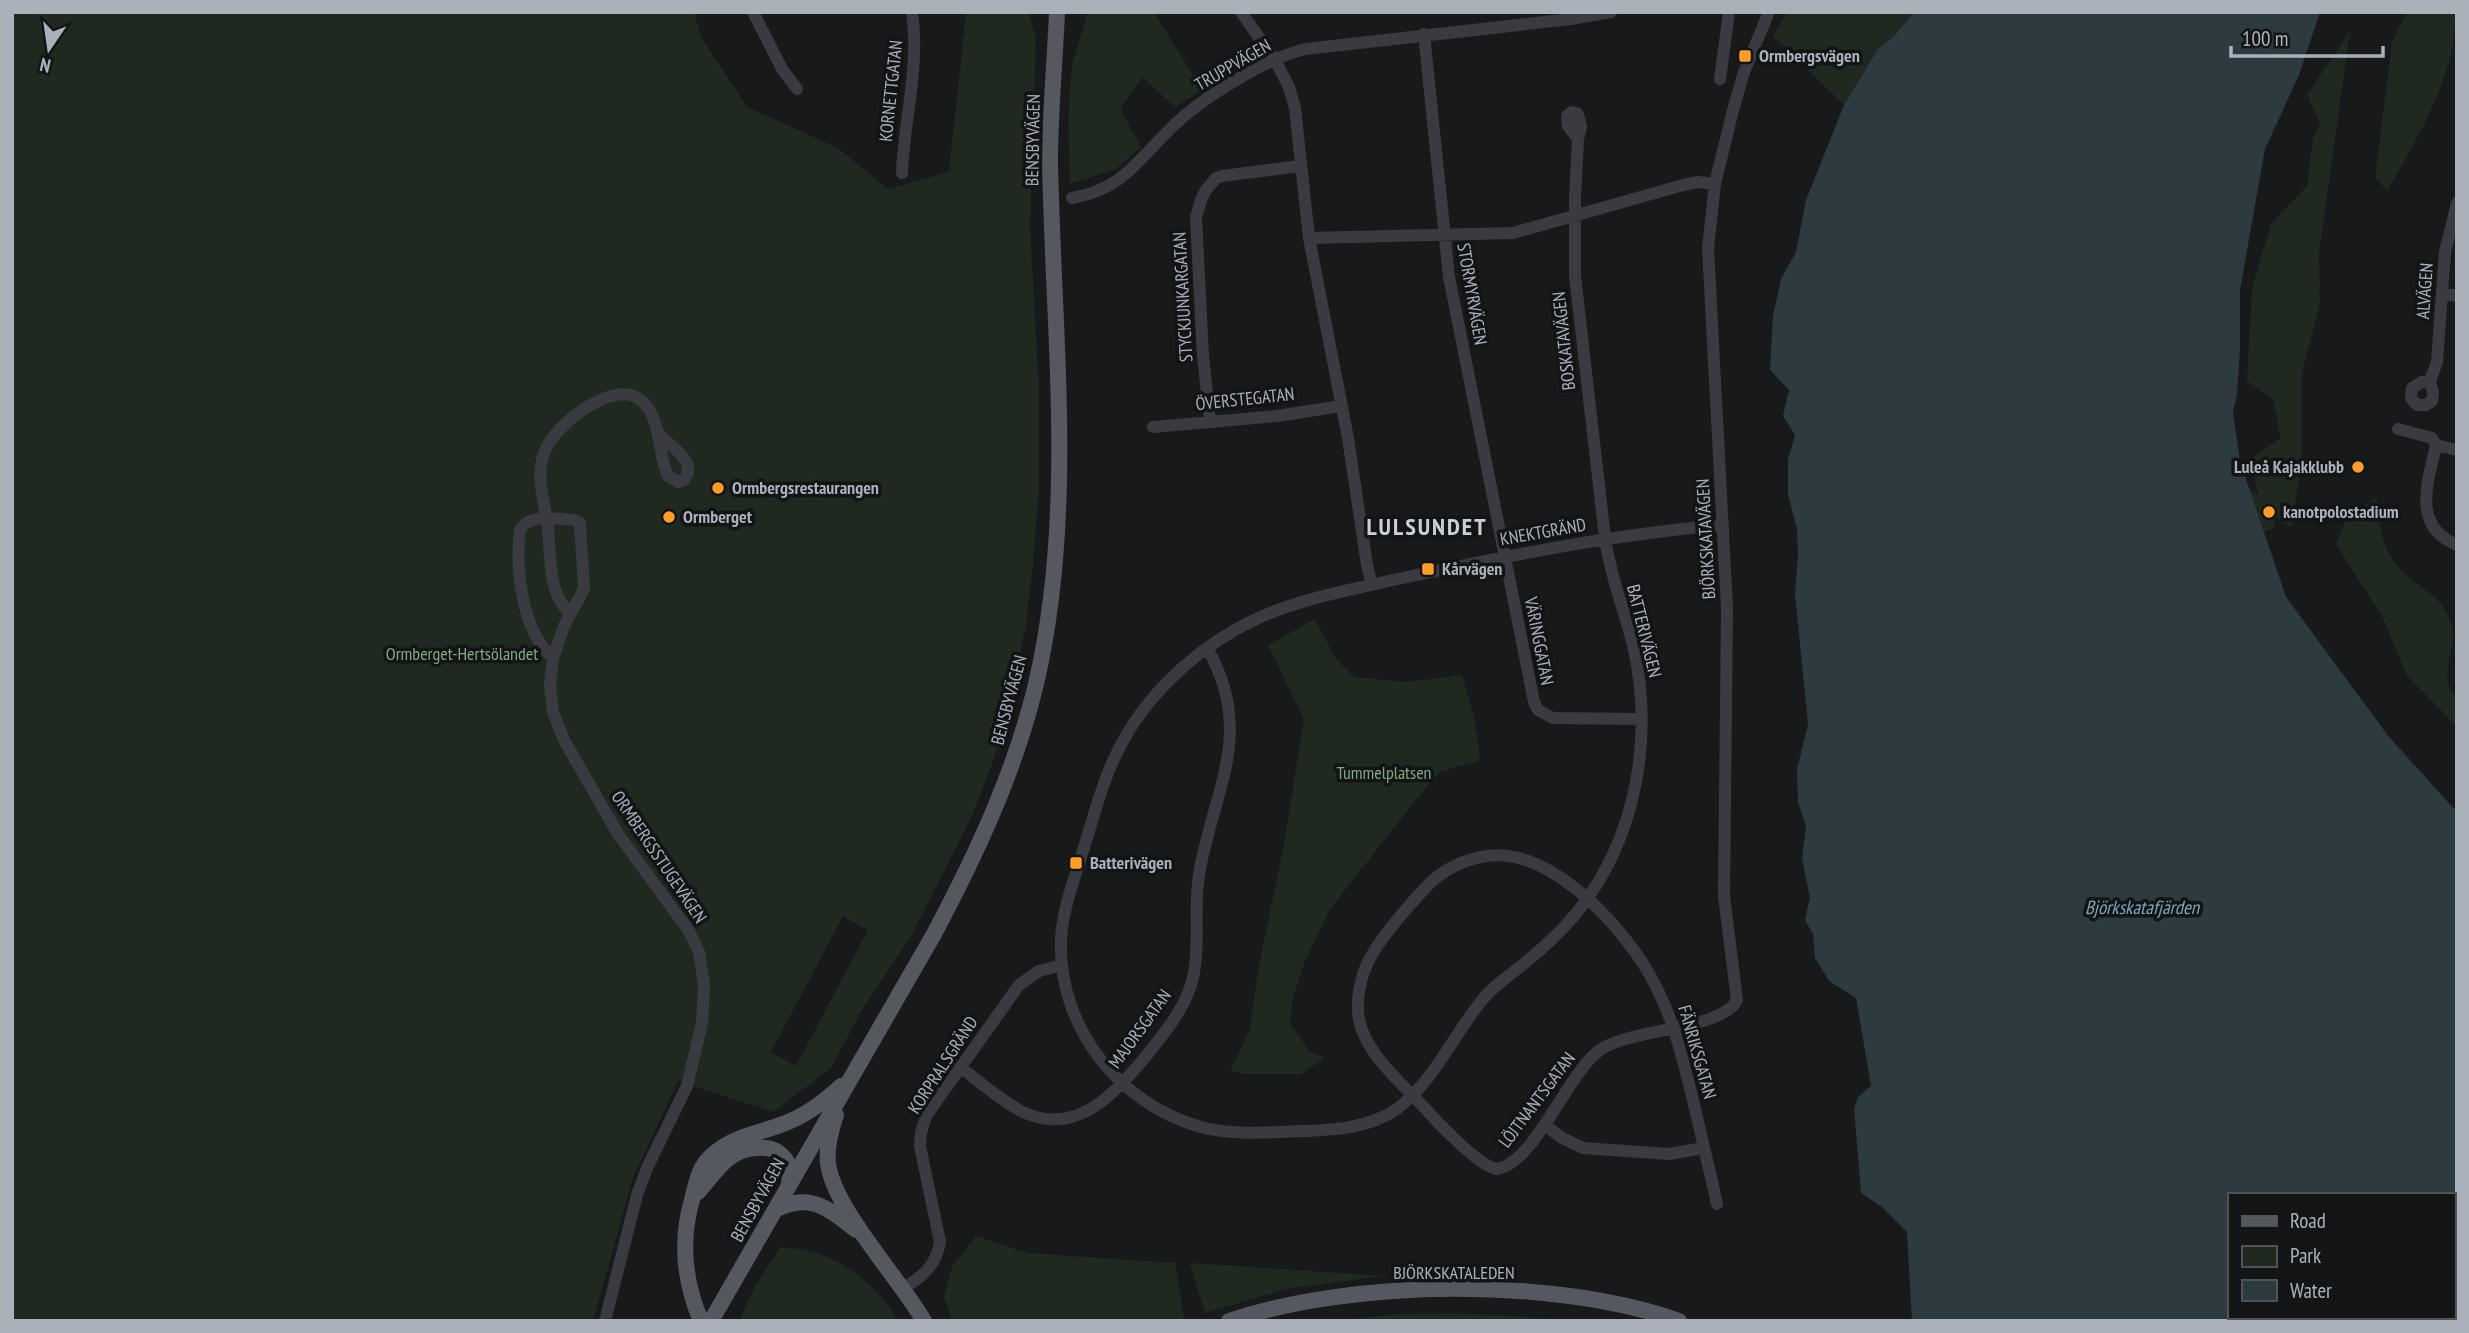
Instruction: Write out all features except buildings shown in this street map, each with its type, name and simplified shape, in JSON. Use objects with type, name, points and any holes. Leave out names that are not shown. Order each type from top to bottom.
[{"type":"main road","name":"BENSBYVÄGEN","points":[[715,1314],[934,934],[969,868],[1014,756],[1036,685],[1048,621],[1059,451],[1050,158],[1057,12]]},
{"type":"main road","points":[[701,1321],[690,1290],[685,1258],[685,1229],[697,1177],[721,1148],[804,1114],[838,1089],[854,1071]]},
{"type":"main road","points":[[854,1071],[831,1131],[828,1160],[834,1185],[924,1321]]},
{"type":"main road","points":[[692,1198],[724,1161],[752,1148],[768,1148],[782,1155],[789,1167],[789,1185]]},
{"type":"main road","points":[[775,1210],[799,1201],[820,1205],[867,1238]]},
{"type":"main road","name":"BJÖRKSKATALEDEN","points":[[1228,1321],[1281,1306],[1330,1298],[1401,1290],[1443,1289],[1567,1296],[1632,1307],[1679,1321]]},
{"type":"street","points":[[753,12],[782,69],[797,89]]},
{"type":"street","name":"KORNETTGATAN","points":[[902,173],[915,62],[912,12]]},
{"type":"street","points":[[1241,12],[1275,60],[1292,96],[1309,238],[1348,438],[1372,585]]},
{"type":"street","name":"TRUPPVÄGEN","points":[[1072,198],[1095,192],[1118,181],[1138,165],[1172,127],[1199,105],[1275,60],[1306,49],[1611,12]]},
{"type":"street","points":[[1720,79],[1730,12]]},
{"type":"street","name":"BJÖRKSKATAVÄGEN","points":[[1674,1028],[1723,1015],[1735,1005],[1738,995],[1728,943],[1724,896],[1728,648],[1708,271],[1710,218],[1715,184],[1732,110],[1744,72],[1769,12]]},
{"type":"street","name":"STORMYRVÄGEN","points":[[1424,34],[1449,277],[1504,556]]},
{"type":"street","name":"BOSKATAVÄGEN","points":[[1578,139],[1575,276],[1605,539]]},
{"type":"street","name":"STYCKJUNKARGATAN","points":[[1210,421],[1203,356],[1196,225],[1201,200],[1212,182],[1222,176],[1300,166]]},
{"type":"street","points":[[1309,238],[1513,233],[1683,185],[1698,182],[1715,184]]},
{"type":"street","name":"ALVÄGEN","points":[[2430,381],[2437,362],[2445,252],[2457,203]]},
{"type":"street","points":[[2442,293],[2457,296]]},
{"type":"street","points":[[570,614],[555,591],[539,476],[546,447],[581,413],[606,396],[616,393],[631,394],[642,400],[658,433]]},
{"type":"street","name":"ÖVERSTEGATAN","points":[[1153,426],[1277,416],[1341,405]]},
{"type":"street","points":[[2398,429],[2432,439],[2436,445],[2457,450]]},
{"type":"street","points":[[2436,445],[2425,502],[2427,515],[2440,536],[2457,545]]},
{"type":"street","points":[[546,519],[526,522],[521,527],[520,563],[524,598],[532,629],[537,640],[553,658]]},
{"type":"street","name":"ORMBERGSSTUGEVÄGEN","points":[[546,519],[574,520],[580,523],[584,589],[570,614],[553,658],[550,685],[559,729],[625,845],[689,931],[699,952],[704,984],[702,1023],[689,1078],[637,1195],[605,1321]]},
{"type":"street","name":"KNEKTGRÄND","points":[[1372,585],[1504,556],[1605,539],[1723,525]]},
{"type":"street","name":"BATTERIVÄGEN","points":[[1372,585],[1268,613],[1207,648],[1151,700],[1132,726],[1112,763],[1100,793],[1066,909],[1061,938],[1062,965],[1071,1004],[1083,1031],[1105,1066],[1139,1099],[1174,1118],[1231,1132],[1315,1130],[1373,1122],[1412,1095],[1438,1064],[1487,993],[1559,932],[1587,898],[1615,850],[1629,813],[1639,766],[1642,719],[1637,667],[1606,555],[1605,539]]},
{"type":"street","name":"VÄRINGGATAN","points":[[1504,556],[1532,694],[1538,710],[1553,718],[1642,719]]},
{"type":"street","name":"MAJORSGATAN","points":[[960,1067],[1023,1112],[1051,1119],[1069,1118],[1087,1112],[1101,1103],[1121,1084],[1152,1049],[1178,1010],[1193,976],[1197,883],[1204,847],[1226,772],[1230,740],[1226,696],[1207,648]]},
{"type":"street","name":"FÄNRIKSGATAN","points":[[1506,1167],[1497,1169],[1484,1165],[1412,1095],[1375,1053],[1361,1028],[1358,1001],[1363,975],[1373,953],[1402,915],[1437,877],[1464,861],[1488,856],[1520,858],[1554,874],[1587,898],[1641,961],[1661,995],[1674,1028],[1717,1204]]},
{"type":"street","name":"KORPRALSGRÄND","points":[[904,1288],[927,1272],[938,1251],[938,1226],[921,1155],[920,1137],[926,1116],[1019,985],[1038,971],[1062,965]]},
{"type":"street","name":"LÖJTNANTSGATAN","points":[[1506,1167],[1521,1154],[1545,1125],[1584,1065],[1596,1052],[1615,1042],[1674,1028]]},
{"type":"street","points":[[1545,1125],[1562,1138],[1583,1148],[1669,1154],[1704,1148]]},
{"type":"green space","name":"Ormberget-Hertsölandet","points":[[12,12],[694,12],[701,37],[747,107],[838,148],[888,189],[949,172],[966,12],[1028,12],[1036,38],[1030,228],[1039,390],[1039,487],[1026,624],[996,753],[972,816],[910,938],[862,1010],[831,1068],[773,1112],[678,1081],[633,1178],[593,1321],[12,1321]],"holes":[[[843,916],[868,930],[796,1066],[771,1052]]]},
{"type":"green space","points":[[1088,12],[1154,12],[1202,90],[1175,107],[1142,77],[1120,109],[1141,147],[1116,169],[1070,184],[1068,119],[1072,64]]},
{"type":"green space","points":[[1788,12],[1914,12],[1894,36],[1878,49],[1844,105],[1773,36]]},
{"type":"green space","points":[[2407,12],[2455,12],[2454,35],[2443,82],[2411,150],[2387,191],[2375,177],[2392,42]]},
{"type":"green space","points":[[2350,31],[2319,253],[2320,303],[2302,373],[2302,461],[2291,527],[2271,513],[2275,528],[2264,531],[2250,490],[2259,495],[2250,459],[2281,438],[2273,400],[2247,381],[2252,288],[2271,224],[2307,186],[2313,138],[2320,123],[2307,95]]},
{"type":"green space","points":[[2377,497],[2380,527],[2390,555],[2410,579],[2438,600],[2452,627],[2447,672],[2451,690],[2457,699],[2457,727],[2406,674],[2384,620],[2336,544],[2347,517]]},
{"type":"green space","name":"Tummelplatsen","points":[[1315,619],[1336,659],[1353,677],[1407,682],[1462,675],[1475,720],[1480,760],[1440,772],[1330,909],[1305,961],[1293,998],[1290,1023],[1309,1051],[1324,1058],[1302,1074],[1244,1074],[1230,1071],[1250,1030],[1258,970],[1283,849],[1304,719],[1268,645]]},
{"type":"green space","points":[[976,1236],[1028,1253],[1175,1263],[1184,1319],[952,1321],[944,1296],[952,1267]]},
{"type":"green space","points":[[780,1247],[813,1252],[838,1262],[873,1288],[898,1321],[739,1321],[752,1292]]},
{"type":"green space","points":[[1190,1263],[1384,1276],[1286,1289],[1205,1313]]},
{"type":"green space","points":[[1450,1313],[1600,1321],[1329,1321],[1399,1314]]},
{"type":"water","name":"Björkskatafjärden","points":[[1914,12],[2320,12],[2299,75],[2265,149],[2240,290],[2240,349],[2233,412],[2240,461],[2286,597],[2389,737],[2457,812],[2457,1321],[1912,1321],[1907,1232],[1883,1208],[1861,1193],[1854,1108],[1858,1097],[1871,1086],[1856,998],[1829,981],[1815,958],[1813,934],[1805,920],[1810,898],[1802,858],[1806,826],[1798,802],[1797,769],[1808,724],[1795,594],[1797,529],[1788,494],[1788,459],[1795,435],[1783,416],[1789,390],[1770,370],[1773,316],[1781,279],[1796,252],[1806,200],[1844,105],[1878,49],[1894,36]]},
{"type":"place","name":"Ormbergsvägen","points":[[1745,56]]},
{"type":"place","name":"Luleå Kajakklubb","points":[[2358,467]]},
{"type":"place","name":"Ormbergsrestaurangen","points":[[718,488]]},
{"type":"place","name":"kanotpolostadium","points":[[2269,512]]},
{"type":"place","name":"Ormberget","points":[[669,517]]},
{"type":"place","name":"Kårvägen","points":[[1428,569]]},
{"type":"place","name":"Batterivägen","points":[[1076,863]]},
{"type":"district","name":"LULSUNDET","points":[[1427,527]]}]
